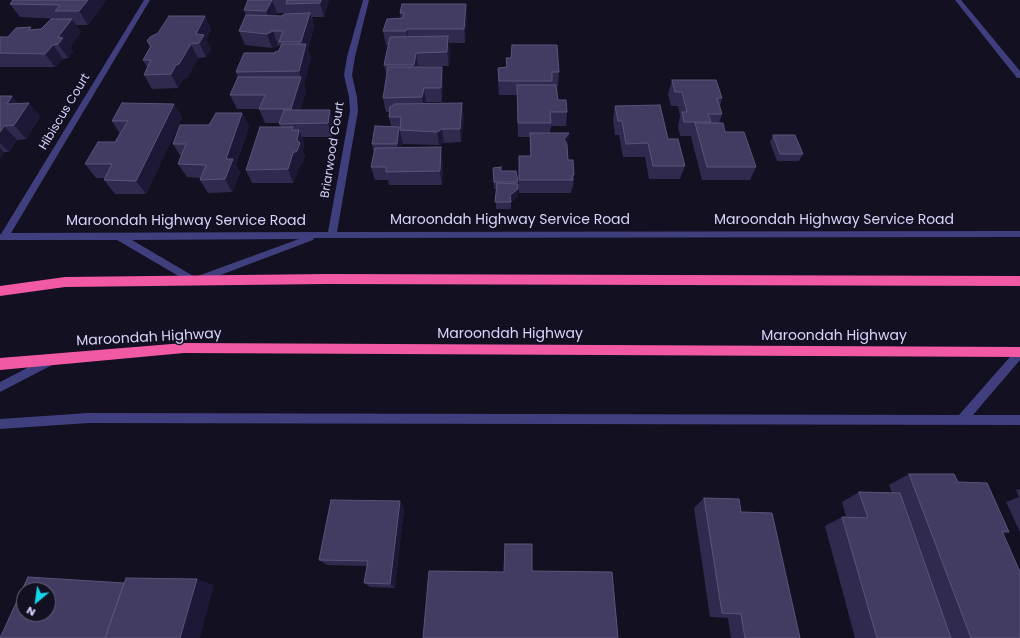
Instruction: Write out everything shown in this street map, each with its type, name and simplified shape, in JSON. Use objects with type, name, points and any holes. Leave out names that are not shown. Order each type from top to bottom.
[{"type":"highway","points":[[0,291],[65,282],[327,279],[1020,281]]},
{"type":"highway","name":"Maroondah Highway","points":[[0,364],[184,348],[1020,352]]},
{"type":"street","name":"Hibiscus Court","points":[[2,237],[147,0]]},
{"type":"street","name":"Briarwood Court","points":[[332,235],[354,111],[353,97],[348,76],[351,57],[366,0]]},
{"type":"street","points":[[958,0],[1020,76]]},
{"type":"street","name":"Maroondah Highway Service Road","points":[[2,237],[1020,234]]},
{"type":"street","points":[[118,236],[194,281],[318,235]]},
{"type":"street","points":[[961,420],[1020,352]]},
{"type":"street","points":[[0,387],[56,358]]},
{"type":"street","points":[[0,424],[88,418],[1020,420]]},
{"type":"building","points":[[13,0],[88,0],[79,11],[55,11],[60,5],[10,4]]},
{"type":"building","points":[[248,0],[272,0],[266,11],[244,10]]},
{"type":"building","points":[[287,0],[321,0],[320,3],[286,4]]},
{"type":"building","points":[[402,4],[466,4],[464,29],[407,29],[406,31],[383,31],[387,19],[403,18],[404,13],[400,13]]},
{"type":"building","points":[[310,13],[301,42],[279,42],[283,31],[273,31],[267,34],[239,31],[246,15],[282,16],[284,14]]},
{"type":"building","points":[[169,16],[205,16],[196,34],[204,35],[199,43],[191,44],[171,74],[144,75],[151,60],[143,60],[151,46],[147,41],[150,37],[158,33]]},
{"type":"building","points":[[51,19],[72,19],[58,37],[63,38],[58,44],[53,45],[45,54],[0,53],[0,37],[8,37],[16,28],[31,27],[29,30],[41,29]]},
{"type":"building","points":[[448,36],[447,52],[416,53],[414,65],[384,65],[390,37]]},
{"type":"building","points":[[282,44],[306,44],[299,71],[236,72],[244,53],[275,53],[276,51],[278,52]]},
{"type":"building","points":[[512,45],[557,45],[559,72],[552,72],[552,81],[499,81],[498,68],[507,67],[506,58],[511,58]]},
{"type":"building","points":[[388,67],[442,67],[441,88],[424,88],[422,97],[383,98]]},
{"type":"building","points":[[238,77],[301,77],[291,109],[259,109],[265,95],[230,95]]},
{"type":"building","points":[[672,80],[716,80],[722,98],[717,98],[722,114],[708,114],[711,122],[684,122],[682,112],[687,112],[682,92],[675,92]]},
{"type":"building","points":[[517,85],[556,85],[558,100],[566,100],[567,112],[550,112],[551,123],[518,123]]},
{"type":"building","points":[[0,96],[12,96],[7,104],[29,103],[14,125],[4,126],[0,132]]},
{"type":"building","points":[[122,103],[174,104],[136,181],[104,180],[112,164],[85,164],[98,142],[115,142],[128,121],[112,121]]},
{"type":"building","points":[[462,103],[460,129],[442,129],[437,132],[400,130],[401,117],[389,117],[390,107],[395,104]]},
{"type":"building","points":[[660,105],[668,139],[678,139],[685,166],[653,166],[648,143],[626,144],[622,121],[618,121],[615,106]]},
{"type":"building","points":[[284,110],[330,110],[328,123],[279,124]]},
{"type":"building","points":[[216,113],[242,113],[226,159],[233,159],[225,179],[200,180],[206,165],[178,164],[186,144],[173,144],[180,125],[209,125]]},
{"type":"building","points":[[695,123],[723,123],[725,132],[744,132],[756,167],[707,167]]},
{"type":"building","points":[[375,126],[399,127],[397,144],[372,144]]},
{"type":"building","points":[[260,127],[293,127],[292,130],[299,130],[297,140],[300,143],[297,151],[293,153],[288,169],[246,170]]},
{"type":"building","points":[[530,133],[569,133],[564,139],[567,145],[568,160],[573,160],[573,180],[519,180],[519,156],[531,156]]},
{"type":"building","points":[[773,135],[795,135],[803,154],[780,154]]},
{"type":"building","points":[[441,147],[440,171],[386,172],[386,167],[371,167],[375,148]]},
{"type":"building","points":[[501,167],[501,171],[516,171],[518,182],[494,182],[493,168]]},
{"type":"building","points":[[497,183],[518,184],[518,189],[510,195],[511,202],[495,202]]},
{"type":"building","points":[[909,474],[954,474],[958,482],[987,483],[1009,532],[1002,531],[1020,572],[1020,638],[971,638]]},
{"type":"building","points":[[859,492],[900,493],[951,638],[877,638],[842,517],[868,518]]},
{"type":"building","points":[[704,498],[739,499],[741,512],[772,513],[800,638],[745,638],[741,614],[722,613]]},
{"type":"building","points":[[331,500],[400,501],[390,584],[364,583],[368,561],[319,560]]},
{"type":"building","points":[[505,544],[532,544],[532,571],[612,572],[618,638],[423,638],[429,571],[504,572]]},
{"type":"building","points":[[28,577],[124,583],[105,638],[0,638],[16,603],[16,622],[56,622],[56,582],[26,582]]},
{"type":"building","points":[[126,578],[197,579],[180,638],[105,638]]}]
